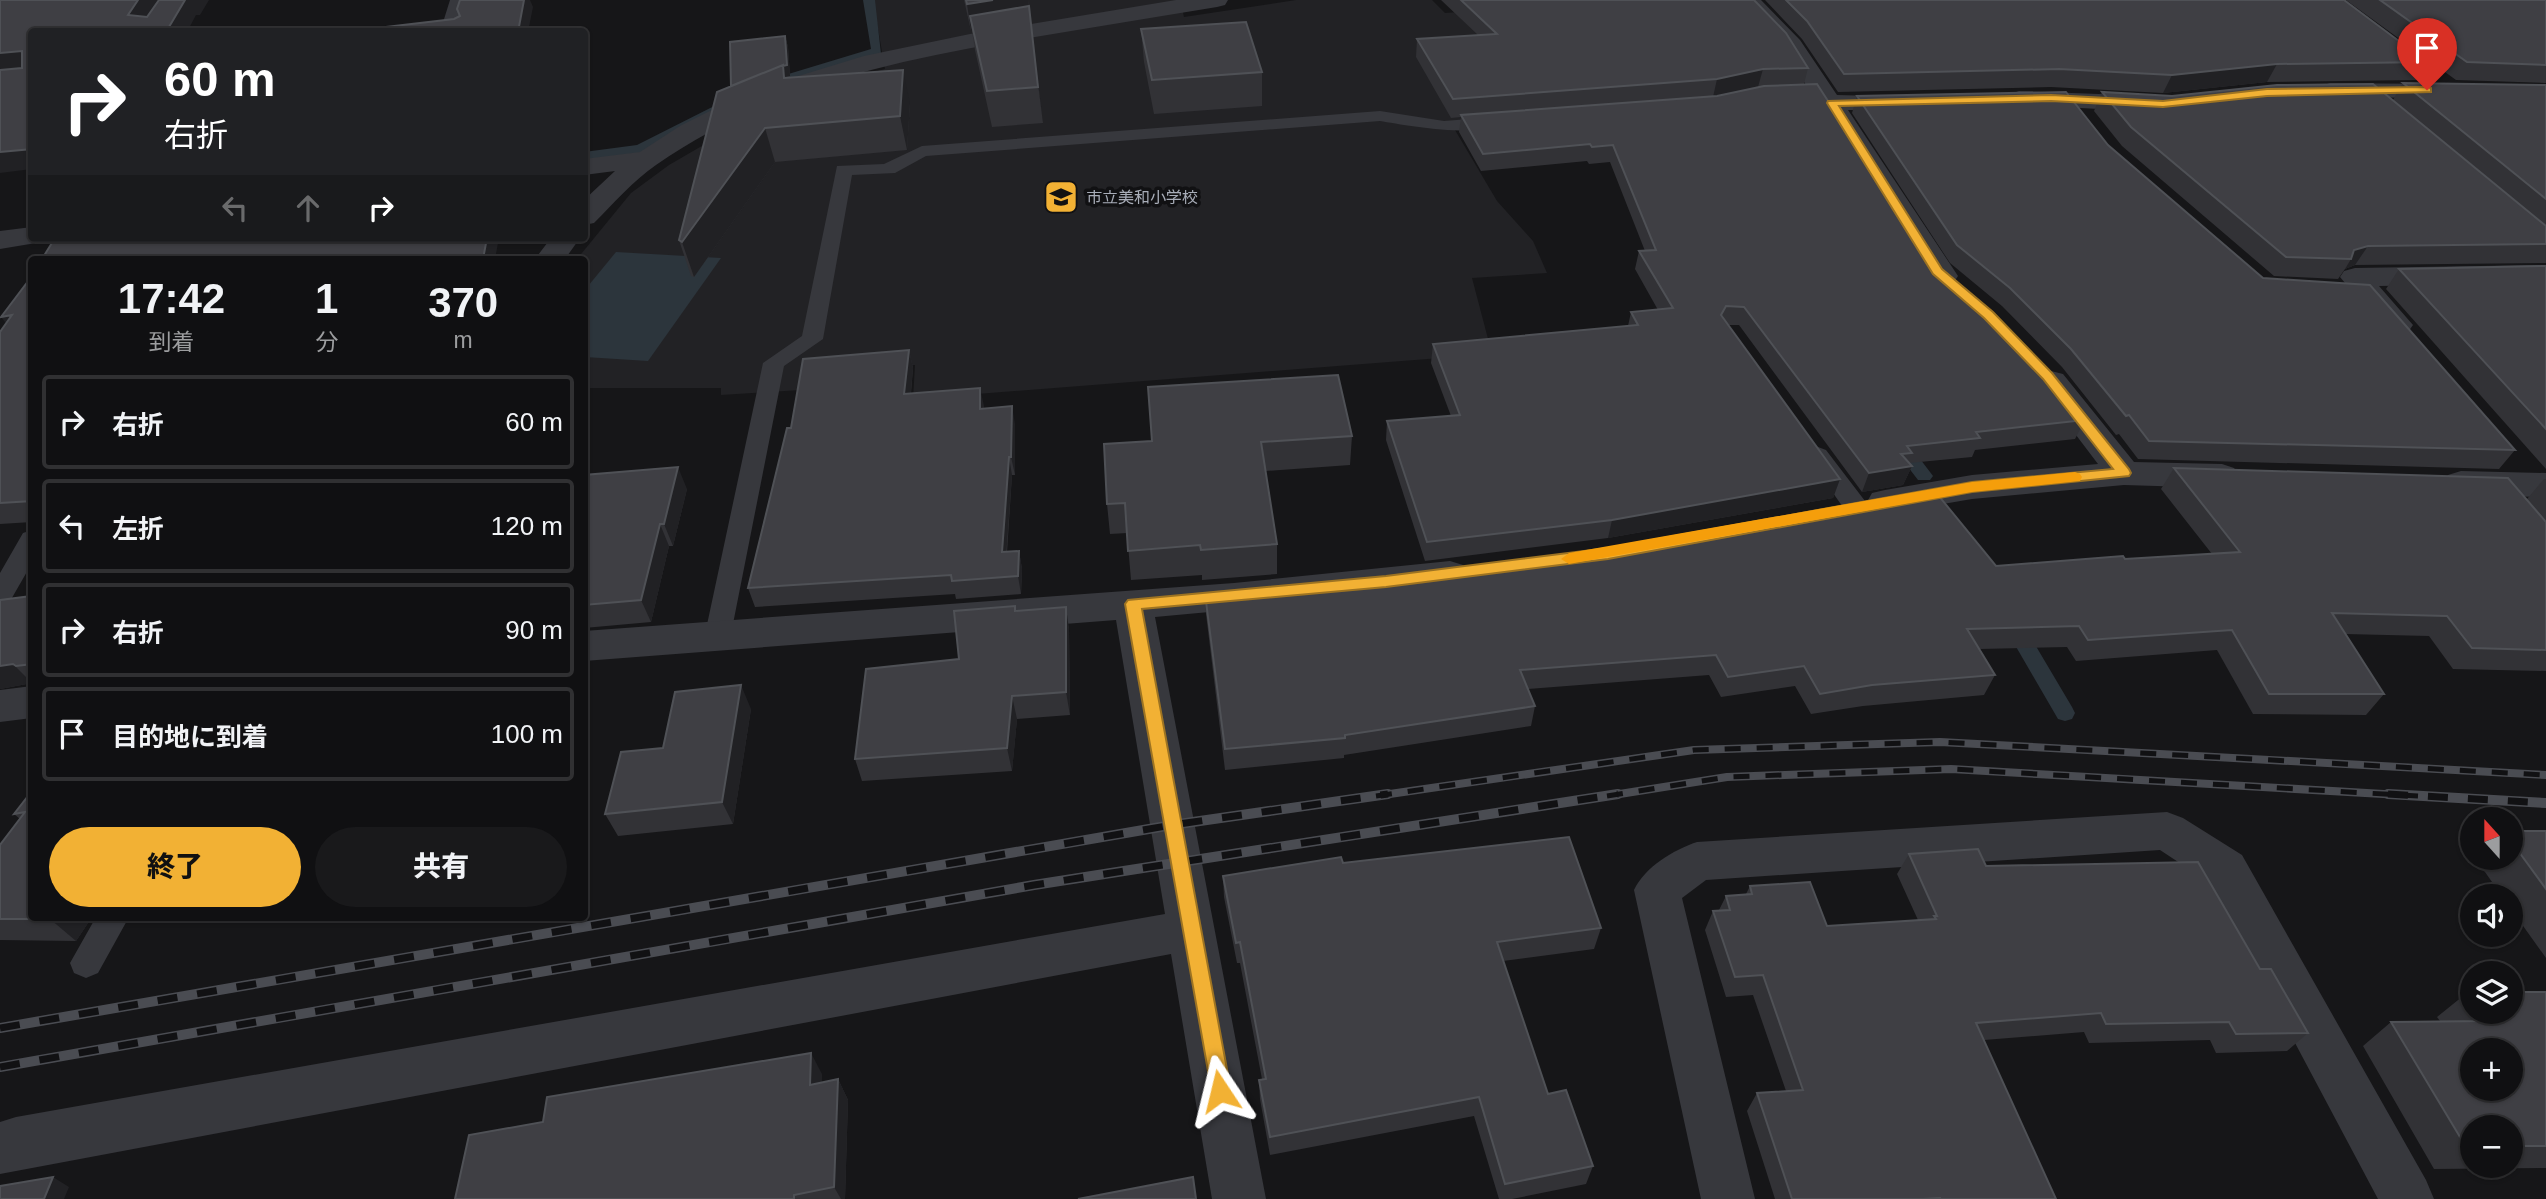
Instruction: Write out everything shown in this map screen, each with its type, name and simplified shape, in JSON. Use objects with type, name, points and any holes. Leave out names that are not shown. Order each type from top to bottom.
[{"type":"street","points":[[1748,0],[1792,45],[1818,97],[1937,271],[1968,298]]},
{"type":"street","points":[[588,212],[646,159],[690,131],[745,104],[802,81],[856,64],[919,50],[1202,1]]},
{"type":"street","points":[[452,28],[467,2]]},
{"type":"street","points":[[2415,65],[2449,90]]},
{"type":"street","points":[[2308,92],[2449,90],[2546,93]]},
{"type":"street","points":[[1818,97],[1928,101]]},
{"type":"street","points":[[1996,99],[2176,103]]},
{"type":"street","points":[[2068,99],[2094,132]]},
{"type":"street","points":[[588,166],[646,159]]},
{"type":"street","points":[[0,240],[28,236]]},
{"type":"street","points":[[552,256],[563,242]]},
{"type":"street","points":[[2413,343],[2356,277],[2546,274]]},
{"type":"street","points":[[2330,290],[2369,292]]},
{"type":"street","points":[[2031,358],[2124,473]]},
{"type":"street","points":[[1817,515],[1972,487],[2124,473],[2248,477]]},
{"type":"street","points":[[2428,482],[2520,483]]},
{"type":"street","points":[[588,646],[1133,604],[1386,582],[1483,569]]},
{"type":"street","points":[[1133,604],[1239,1199]]},
{"type":"street","points":[[0,706],[28,702]]},
{"type":"street","points":[[1728,1199],[1657,890],[1698,861],[2167,831],[2226,869],[2407,1199]]},
{"type":"street","points":[[0,1148],[1191,930]]},
{"type":"lane","points":[[2363,90],[2383,107]]},
{"type":"lane","points":[[718,634],[774,363],[812,339],[844,170],[888,169],[922,150],[1338,119],[1380,116],[1444,126],[1509,121]]},
{"type":"lane","points":[[1808,441],[1856,507]]},
{"type":"lane","points":[[0,596],[28,546]]},
{"type":"lane","points":[[86,963],[111,921]]},
{"type":"shaded area","name":"市立美和小学校","points":[[873,0],[1180,0],[1184,17],[1296,0],[1432,0],[1445,13],[1473,11],[1532,116],[1455,130],[1497,201],[1533,241],[1547,273],[1472,278],[1492,354],[913,399],[915,365],[808,373],[800,390],[721,395],[721,388],[588,388],[588,256],[579,256],[631,193],[669,165],[719,136],[837,82],[885,69]]},
{"type":"shaded area","points":[[616,252],[721,258],[648,361],[588,357],[588,286]]},
{"type":"building","points":[[0,0],[138,0],[128,15],[147,17],[159,0],[185,0],[168,28],[28,28],[28,149],[0,152],[0,70],[22,68],[22,51],[0,53]]},
{"type":"building","points":[[460,0],[524,0],[519,28],[377,28],[454,19],[460,16],[457,9]]},
{"type":"building","points":[[966,0],[993,0],[967,4]]},
{"type":"building","points":[[1461,0],[1754,0],[1786,33],[1808,68],[1763,69],[1717,79],[1453,99],[1417,39],[1497,34]]},
{"type":"building","points":[[1786,0],[2344,0],[2427,62],[2277,64],[2172,75],[2059,69],[1844,74],[1807,21]]},
{"type":"building","points":[[2380,0],[2546,0],[2546,65],[2467,62]]},
{"type":"building","points":[[1029,6],[1038,87],[987,91],[970,16]]},
{"type":"building","points":[[1246,22],[1262,72],[1152,80],[1141,29]]},
{"type":"building","points":[[785,36],[787,65],[731,86],[730,42]]},
{"type":"building","points":[[783,65],[784,78],[903,70],[900,116],[765,128],[682,242],[679,240],[717,92]]},
{"type":"building","points":[[2403,83],[2546,85],[2546,199]]},
{"type":"building","points":[[1817,84],[1931,260],[1984,306],[2043,366],[2085,420],[1976,432],[1980,438],[1907,446],[1912,453],[1901,454],[1912,466],[1869,473],[1744,307],[1726,306],[1721,315],[1840,479],[1612,520],[1427,542],[1387,421],[1460,415],[1433,344],[1638,325],[1631,312],[1673,308],[1639,251],[1656,250],[1613,145],[1592,147],[1590,144],[1483,154],[1461,115],[1717,96],[1764,86]]},
{"type":"building","points":[[2373,84],[2546,226],[2546,244],[2368,246],[2354,250],[2351,259],[2286,257],[2131,127],[2102,92],[2172,96],[2277,85]]},
{"type":"building","points":[[2066,92],[2108,145],[2263,278],[2370,285],[2515,450],[2149,441],[2071,349],[2010,288],[1957,245],[1857,96]]},
{"type":"building","points":[[53,242],[486,242],[484,256],[44,256]]},
{"type":"building","points":[[2546,266],[2546,429],[2399,269]]},
{"type":"building","points":[[28,281],[28,501],[0,503],[0,332],[12,315],[1,317]]},
{"type":"building","points":[[909,350],[904,394],[980,388],[980,409],[1012,406],[1011,457],[1002,552],[1019,551],[1018,576],[952,581],[951,575],[748,588],[787,428],[791,428],[803,359]]},
{"type":"building","points":[[1338,375],[1352,436],[1261,442],[1277,544],[1201,550],[1200,545],[1128,551],[1125,503],[1107,504],[1104,444],[1152,441],[1148,387]]},
{"type":"building","points":[[678,467],[641,600],[588,605],[588,475]]},
{"type":"building","points":[[2174,468],[2508,478],[2546,522],[2546,650],[2472,648],[2447,616],[2332,613],[2384,694],[2269,694],[2232,630],[2088,640],[2079,626],[1967,629],[1995,675],[1872,685],[1820,694],[1804,666],[1728,677],[1716,655],[1520,670],[1535,706],[1345,735],[1345,738],[1225,749],[1205,594],[1283,587],[1284,594],[1398,583],[1397,580],[1439,574],[1438,572],[1613,549],[1934,490],[1996,566],[2123,556],[2125,559],[2240,552]]},
{"type":"building","points":[[28,596],[28,664],[0,666],[0,600]]},
{"type":"building","points":[[1015,606],[1015,611],[1066,607],[1066,692],[1012,696],[1007,748],[855,759],[866,669],[959,659],[954,611]]},
{"type":"building","points":[[741,685],[722,802],[605,814],[621,752],[663,748],[675,692]]},
{"type":"building","points":[[28,796],[28,919],[0,919],[0,845],[25,812],[14,814]]},
{"type":"building","points":[[2524,831],[2546,831],[2546,889],[2524,859]]},
{"type":"building","points":[[1569,837],[1601,928],[1497,942],[1548,1094],[1566,1090],[1593,1166],[1505,1184],[1479,1097],[1270,1137],[1259,1080],[1266,1079],[1240,942],[1236,943],[1223,876],[1341,857],[1343,863]]},
{"type":"building","points":[[1978,849],[1986,866],[2198,862],[2260,969],[2271,969],[2308,1033],[2236,1034],[2229,1022],[2106,1024],[2101,1013],[1976,1023],[2056,1199],[1792,1199],[1757,1093],[1803,1090],[1763,975],[1735,977],[1713,911],[1730,910],[1726,896],[1752,894],[1750,886],[1810,882],[1827,926],[1936,919],[1909,854]]},
{"type":"building","points":[[2523,992],[2546,992],[2546,1146],[2523,1146],[2523,1115],[2460,1115],[2460,1137],[2391,1022],[2523,1024]]},
{"type":"building","points":[[811,1053],[810,1085],[838,1079],[834,1187],[794,1195],[794,1199],[455,1199],[469,1135],[543,1122],[547,1097]]},
{"type":"building","points":[[53,1177],[44,1199],[0,1199],[0,1186]]},
{"type":"building","points":[[1193,1177],[1196,1199],[1078,1199]]},
{"type":"waterway","points":[[763,86],[877,51],[869,0]]},
{"type":"waterway","points":[[588,156],[640,149],[736,99]]},
{"type":"waterway","points":[[1898,442],[1924,476]]},
{"type":"waterway","points":[[2014,626],[2065,713]]},
{"type":"railway","points":[[1376,796],[1694,750],[1940,742],[2546,775]]},
{"type":"railway","points":[[1607,796],[1727,777],[1951,769],[2418,796]]},
{"type":"railway","points":[[0,1028],[1172,825],[1388,794]]},
{"type":"railway","points":[[0,1067],[1034,885],[1618,794]]},
{"type":"railway","points":[[2388,794],[2546,803]]},
{"type":"slow traffic","points":[[1569,559],[1972,487],[2075,477]]},
{"type":"place","name":"市立美和小学校","points":[[1061,197]]},
{"type":"route","points":[[1220,1091],[1133,604],[1386,582],[1608,554],[1972,487],[2124,473],[2048,376],[1989,315],[1937,271],[1832,103],[2051,98],[2163,104],[2267,93],[2427,90]]}]
